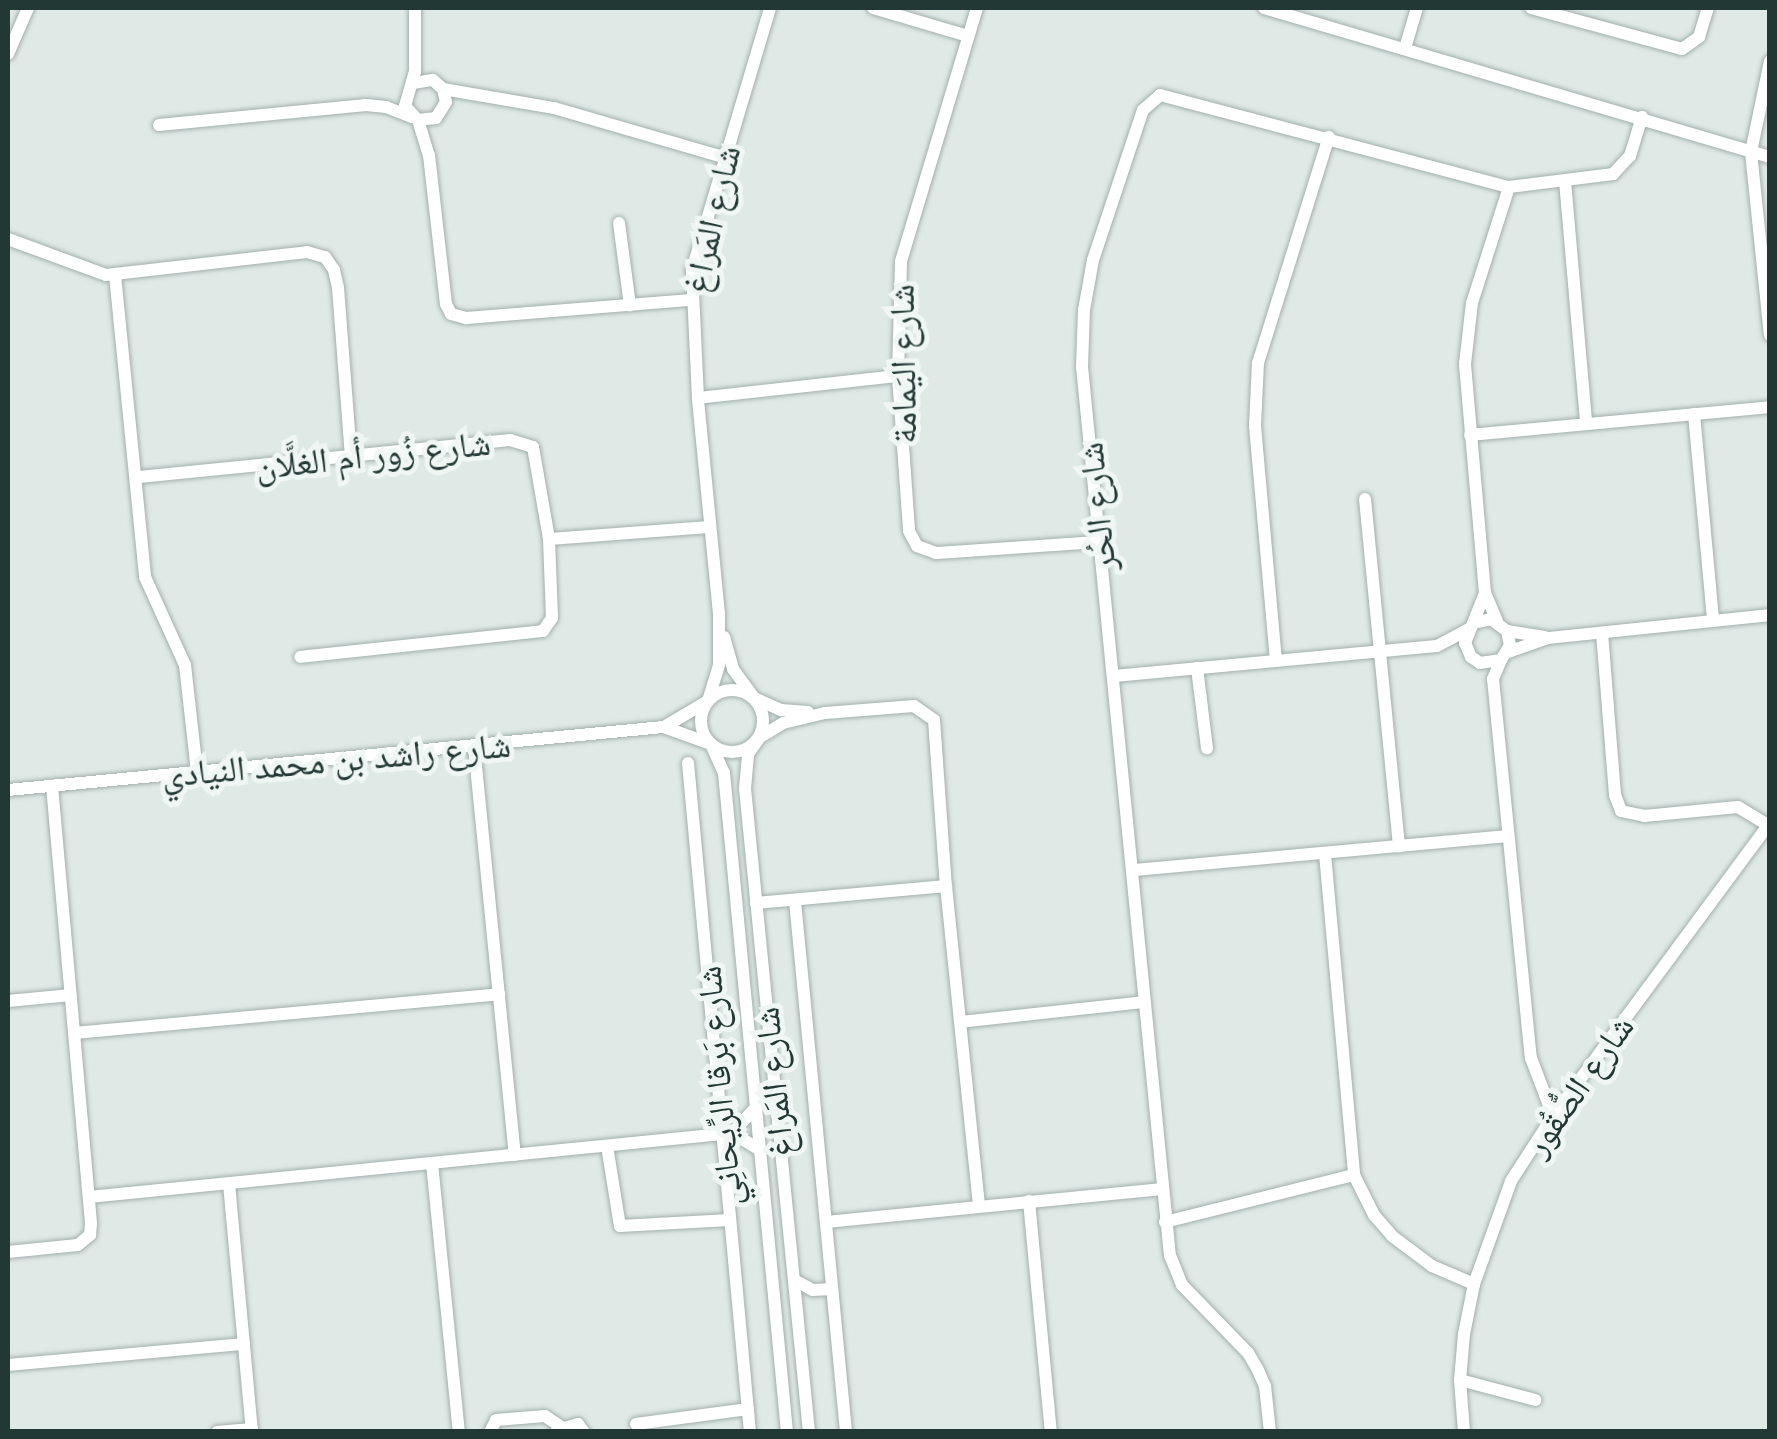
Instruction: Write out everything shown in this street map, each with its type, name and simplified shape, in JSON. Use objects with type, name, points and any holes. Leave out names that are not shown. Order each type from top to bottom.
[{"type":"street","points":[[8,54],[28,8]]},
{"type":"street","points":[[415,8],[411,86],[404,100],[429,155],[446,304],[452,314],[466,318],[690,300]]},
{"type":"street","name":"شارع المَراغ","points":[[708,701],[719,664],[719,614],[690,300],[698,241],[770,8]]},
{"type":"street","points":[[874,8],[968,36]]},
{"type":"street","name":"شارع اليَمامة","points":[[977,8],[901,262],[898,376],[909,531],[917,546],[936,553],[1098,542]]},
{"type":"street","points":[[1264,8],[1770,157]]},
{"type":"street","points":[[1405,48],[1418,8]]},
{"type":"street","points":[[1530,8],[1682,49],[1699,37],[1708,8]]},
{"type":"street","points":[[416,29],[446,102],[438,116],[429,155]]},
{"type":"street","points":[[1770,61],[1751,152],[1767,269],[1770,335]]},
{"type":"street","points":[[366,105],[426,79],[485,98],[554,108],[723,157]]},
{"type":"street","name":"شارع الحُر","points":[[1270,1432],[1265,1386],[1258,1370],[1248,1354],[1182,1285],[1170,1256],[1135,870],[1082,367],[1084,310],[1093,260],[1147,103],[1168,94],[1510,187],[1618,172],[1630,156],[1642,118]]},
{"type":"street","points":[[159,125],[366,105],[386,106],[415,118],[438,116],[485,98]]},
{"type":"street","points":[[1276,661],[1255,426],[1256,380],[1263,343],[1329,137]]},
{"type":"street","points":[[1565,181],[1586,422]]},
{"type":"street","points":[[1510,187],[1466,330],[1470,435],[1484,593],[1502,626],[1504,656],[1493,679],[1530,1058],[1553,1116]]},
{"type":"street","points":[[619,223],[630,305]]},
{"type":"street","points":[[8,239],[77,268],[115,275],[306,252],[326,257],[338,288],[351,456]]},
{"type":"street","points":[[115,275],[139,477],[145,577],[152,601],[184,665],[197,772]]},
{"type":"street","points":[[698,398],[898,376]]},
{"type":"street","points":[[1470,435],[1770,407]]},
{"type":"street","points":[[1694,414],[1713,620]]},
{"type":"street","name":"شارع زُور أم الغلَّان","points":[[139,477],[523,441],[533,446],[539,461],[549,539],[552,618],[543,631],[300,656]]},
{"type":"street","points":[[1365,499],[1399,846]]},
{"type":"street","points":[[549,539],[710,527]]},
{"type":"street","points":[[1484,593],[1465,643],[1493,679]]},
{"type":"street","name":"شارع المَراغ","points":[[719,614],[732,669],[754,698]]},
{"type":"street","points":[[1114,676],[1437,646],[1475,660],[1504,656],[1548,638],[1770,615]]},
{"type":"street","points":[[1437,646],[1471,626],[1502,626],[1548,638]]},
{"type":"street","points":[[1602,633],[1615,795],[1621,811],[1644,816],[1738,807],[1769,824]]},
{"type":"street","points":[[1197,668],[1206,748]]},
{"type":"street","points":[[825,713],[783,723],[743,751],[720,750],[711,744],[701,723],[708,701],[730,689],[781,710],[825,713],[914,706],[934,720],[946,886],[979,1206]]},
{"type":"street","points":[[754,698],[764,723],[760,736]]},
{"type":"street","name":"شارع راشد بن محمد النيادي","points":[[8,790],[664,727],[708,701]]},
{"type":"street","name":"شارع راشد بن محمد النيادي","points":[[664,727],[711,744]]},
{"type":"street","name":"شارع المَراغ","points":[[760,736],[748,754],[745,788],[808,1432]]},
{"type":"street","name":"شارع المَراغ","points":[[711,744],[724,773],[787,1432]]},
{"type":"street","points":[[474,746],[515,1155]]},
{"type":"street","name":"شارع بَرقا الرِّيحانِي","points":[[688,763],[727,1134],[730,1220],[750,1432]]},
{"type":"street","points":[[8,1252],[78,1245],[90,1235],[52,786]]},
{"type":"street","name":"شارع الصُّقُور","points":[[1464,1432],[1460,1380],[1474,1284],[1506,1191],[1553,1116],[1769,824]]},
{"type":"street","points":[[1135,870],[1507,836]]},
{"type":"street","points":[[1325,854],[1354,1175],[1374,1215],[1392,1236],[1432,1266],[1474,1284]]},
{"type":"street","points":[[756,904],[946,886]]},
{"type":"street","points":[[796,901],[826,1222],[825,1290],[846,1432]]},
{"type":"street","points":[[74,1033],[499,994]]},
{"type":"street","points":[[8,1001],[71,995]]},
{"type":"street","points":[[960,1022],[1144,1002]]},
{"type":"street","points":[[727,1134],[755,1108]]},
{"type":"street","points":[[89,1197],[727,1134],[760,1150]]},
{"type":"street","points":[[608,1146],[620,1226],[730,1220]]},
{"type":"street","points":[[432,1163],[459,1432]]},
{"type":"street","points":[[1165,1222],[1354,1175]]},
{"type":"street","points":[[217,1432],[252,1430],[229,1184]]},
{"type":"street","points":[[826,1222],[1162,1189]]},
{"type":"street","points":[[1029,1201],[1050,1432]]},
{"type":"street","points":[[794,1280],[825,1290]]},
{"type":"street","points":[[797,1311],[825,1290]]},
{"type":"street","points":[[8,1365],[244,1344]]},
{"type":"street","points":[[1460,1380],[1535,1400]]},
{"type":"street","points":[[636,1424],[748,1408]]},
{"type":"street","points":[[490,1432],[496,1420],[545,1416],[558,1429],[578,1424],[584,1432]]}]
